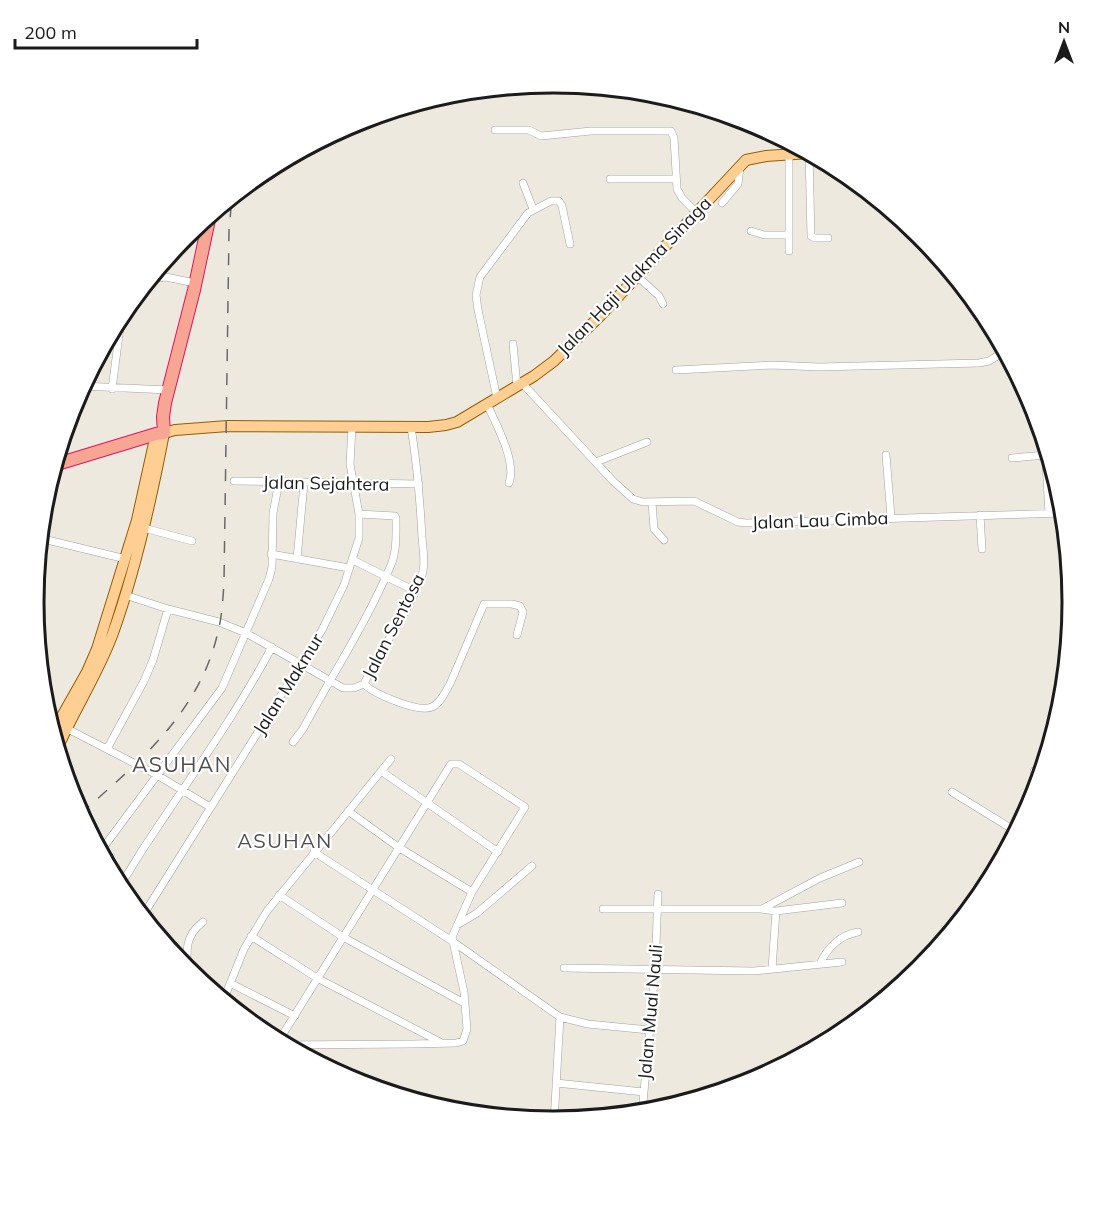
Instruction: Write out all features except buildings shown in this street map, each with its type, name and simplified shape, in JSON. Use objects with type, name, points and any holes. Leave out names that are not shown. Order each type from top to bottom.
[{"type":"highway","points":[[163,428],[168,390],[207,229]]},
{"type":"highway","points":[[66,453],[163,428]]},
{"type":"highway","points":[[64,462],[163,428]]},
{"type":"main road","name":"Jalan Haji Ulakma Sinaga","points":[[163,428],[411,427],[457,422],[554,361],[600,316],[746,160],[794,154]]},
{"type":"main road","points":[[62,737],[87,672],[102,648],[125,595],[144,528],[163,428]]},
{"type":"main road","points":[[102,648],[163,428]]},
{"type":"main road","points":[[59,725],[73,708]]},
{"type":"street","points":[[495,130],[529,130],[541,136],[591,131],[670,131],[674,138],[679,193],[696,212]]},
{"type":"street","points":[[789,154],[789,251]]},
{"type":"street","points":[[808,161],[811,236],[828,238]]},
{"type":"street","points":[[722,203],[738,184],[741,165]]},
{"type":"street","points":[[610,179],[676,179]]},
{"type":"street","points":[[523,183],[533,209]]},
{"type":"street","points":[[497,398],[478,310],[477,283],[508,239],[533,209],[551,201],[559,201],[570,244]]},
{"type":"street","points":[[751,231],[764,236],[789,235]]},
{"type":"street","points":[[637,276],[659,296],[663,304]]},
{"type":"street","points":[[161,278],[195,283]]},
{"type":"street","points":[[112,389],[118,338]]},
{"type":"street","points":[[513,344],[520,384]]},
{"type":"street","points":[[676,370],[772,365],[819,367],[979,363],[989,361],[998,355]]},
{"type":"street","name":"Jalan Lau Cimba","points":[[520,384],[633,499],[652,502],[694,501],[738,522],[746,523],[1055,513]]},
{"type":"street","points":[[92,387],[168,390]]},
{"type":"street","points":[[487,404],[504,442],[511,473],[509,483]]},
{"type":"street","name":"Jalan Makmur","points":[[147,910],[322,630],[344,585],[359,538],[359,514],[350,464],[352,427]]},
{"type":"street","name":"Jalan Sentosa","points":[[125,595],[219,622],[246,633],[300,665],[348,689],[364,684],[422,576],[424,555],[419,484],[411,427]]},
{"type":"street","points":[[596,462],[647,442]]},
{"type":"street","points":[[886,455],[891,517]]},
{"type":"street","points":[[1012,458],[1040,456]]},
{"type":"street","name":"Jalan Sejahtera","points":[[234,482],[419,484]]},
{"type":"street","points":[[105,845],[222,688],[269,579],[272,522],[279,482]]},
{"type":"street","points":[[297,559],[304,483]]},
{"type":"street","points":[[1048,483],[1049,513]]},
{"type":"street","points":[[652,502],[654,529],[664,540]]},
{"type":"street","points":[[293,742],[303,729],[392,564],[396,544],[395,516],[359,514]]},
{"type":"street","points":[[980,515],[982,549]]},
{"type":"street","points":[[144,528],[192,541]]},
{"type":"street","points":[[48,540],[126,559]]},
{"type":"street","points":[[271,554],[349,568]]},
{"type":"street","points":[[353,560],[415,591]]},
{"type":"street","points":[[364,684],[379,695],[393,701],[426,709],[432,707],[444,695],[450,684],[482,606],[487,602],[520,606],[523,612],[517,634]]},
{"type":"street","points":[[107,749],[144,681],[153,660],[168,609]]},
{"type":"street","points":[[124,878],[249,689],[272,647]]},
{"type":"street","points":[[66,728],[157,775],[210,807]]},
{"type":"street","points":[[226,993],[251,936],[279,896],[391,759]]},
{"type":"street","points":[[283,1034],[451,764],[465,768],[525,807],[472,892],[452,941],[461,977],[466,1037],[456,1043],[298,1044]]},
{"type":"street","points":[[381,771],[498,852]]},
{"type":"street","points":[[952,792],[1010,828]]},
{"type":"street","points":[[348,811],[398,847],[472,892]]},
{"type":"street","points":[[314,852],[452,941],[560,1017],[588,1024],[649,1030]]},
{"type":"street","points":[[761,909],[820,878],[859,862]]},
{"type":"street","points":[[457,925],[477,913],[532,866]]},
{"type":"street","name":"Jalan Mual Nauli","points":[[643,1104],[655,970],[658,894]]},
{"type":"street","points":[[279,896],[343,937],[464,1003]]},
{"type":"street","points":[[603,909],[761,909],[776,911],[842,903]]},
{"type":"street","points":[[772,969],[776,911]]},
{"type":"street","points":[[188,958],[188,939],[202,922]]},
{"type":"street","points":[[820,964],[823,957],[840,938],[846,934],[858,932]]},
{"type":"street","points":[[251,936],[317,978],[440,1043]]},
{"type":"street","points":[[564,968],[754,971],[842,962]]},
{"type":"street","points":[[230,983],[295,1016]]},
{"type":"street","points":[[555,1112],[560,1017]]},
{"type":"street","points":[[556,1083],[644,1092]]},
{"type":"railway","points":[[87,808],[163,736],[180,713],[196,690],[208,664],[219,629],[224,581],[231,208]]},
{"type":"district","name":"ASUHAN","points":[[182,764]]},
{"type":"district","name":"ASUHAN","points":[[285,840]]}]
